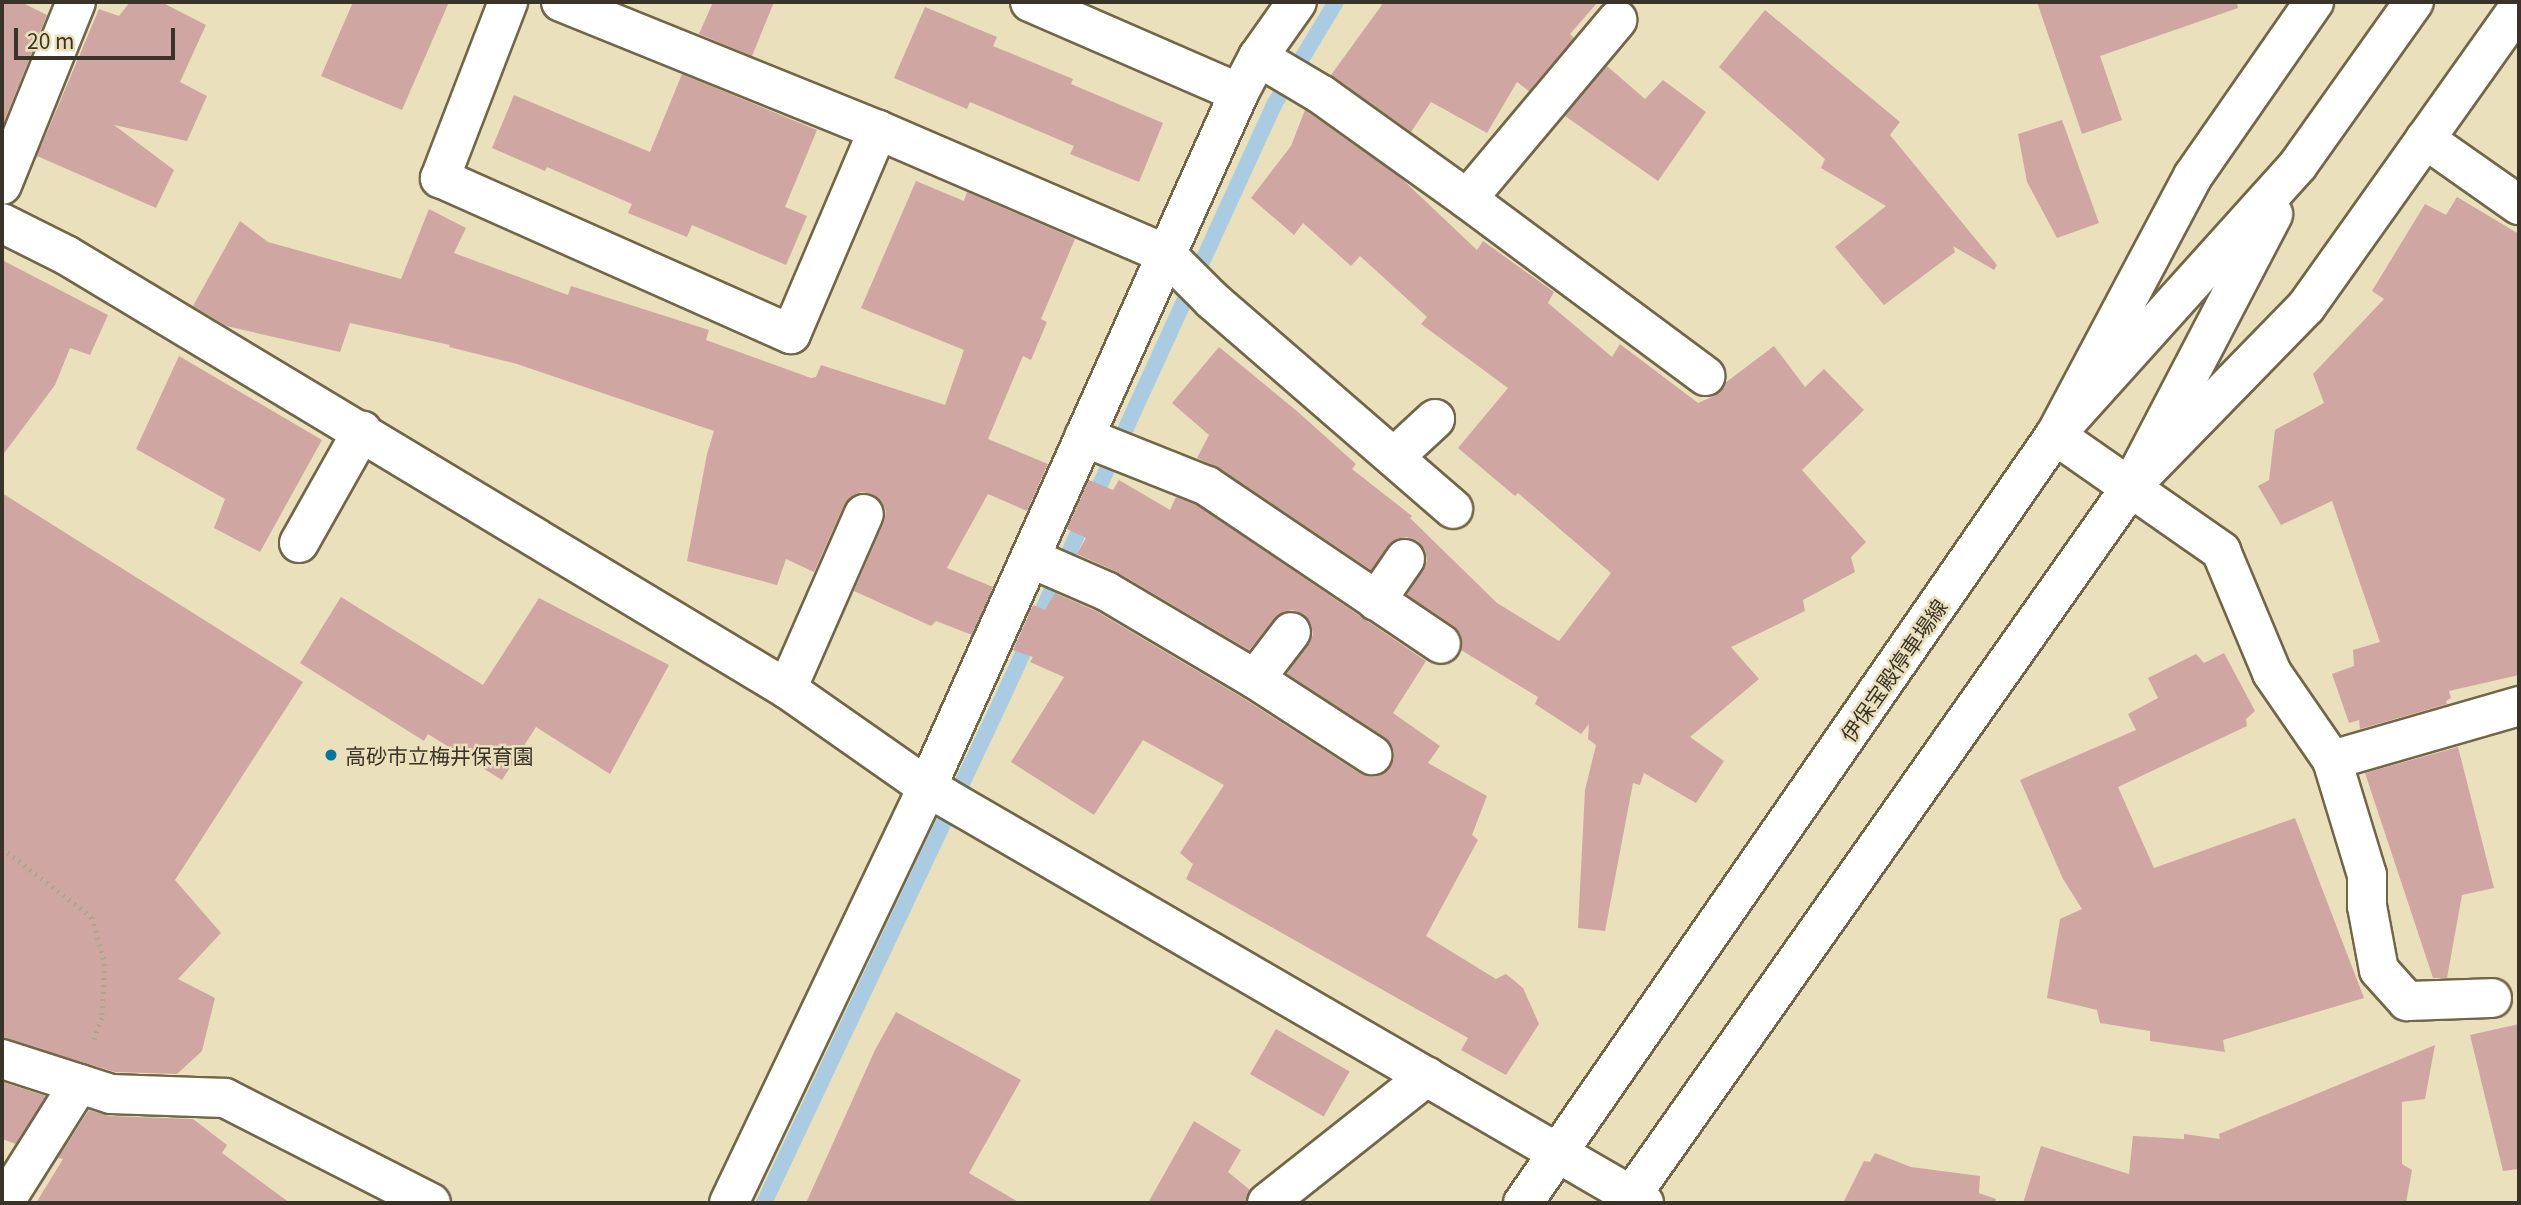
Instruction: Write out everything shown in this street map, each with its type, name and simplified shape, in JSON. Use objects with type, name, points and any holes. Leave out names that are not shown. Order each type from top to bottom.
[{"type":"street","points":[[2,186],[76,2]]},
{"type":"street","points":[[509,2],[440,178],[791,334],[878,130]]},
{"type":"street","points":[[561,2],[878,130],[1166,254],[1212,300],[1453,509]]},
{"type":"street","points":[[1030,2],[1239,93]]},
{"type":"street","points":[[729,1203],[927,787],[1239,93],[1258,57],[1297,2]]},
{"type":"street","points":[[2314,2],[2193,176],[2055,435],[2221,551],[2272,673],[2332,760],[2367,875],[2367,906],[2379,970],[2407,1001],[2492,998]]},
{"type":"street","name":"伊保宝殿停車場線","points":[[1523,1203],[2055,435],[2298,165],[2414,2]]},
{"type":"street","points":[[2130,488],[2306,307],[2519,7]]},
{"type":"street","points":[[1467,199],[1617,20]]},
{"type":"street","points":[[1258,57],[1322,95],[1705,376]]},
{"type":"street","points":[[2425,139],[2519,205]]},
{"type":"street","name":"伊保宝殿停車場線","points":[[1634,1201],[2130,488],[2298,165]]},
{"type":"street","points":[[2,223],[66,255],[787,689],[927,787],[1560,1152],[1634,1201]]},
{"type":"street","points":[[1394,457],[1436,419]]},
{"type":"street","points":[[299,543],[362,431]]},
{"type":"street","points":[[1084,437],[1207,486],[1441,644]]},
{"type":"street","points":[[787,689],[864,514]]},
{"type":"street","points":[[1030,558],[1107,591],[1255,679],[1372,755]]},
{"type":"street","points":[[1376,601],[1405,559]]},
{"type":"street","points":[[1255,679],[1291,632]]},
{"type":"street","points":[[2332,760],[2519,706]]},
{"type":"street","points":[[2,1059],[111,1094],[225,1098],[431,1203]]},
{"type":"street","points":[[1267,1203],[1427,1076]]},
{"type":"street","points":[[4,1203],[79,1084]]},
{"type":"path","points":[[2,848],[92,917],[105,964],[102,1018],[79,1084]]},
{"type":"building","points":[[2,2],[21,2],[47,15],[2,127]]},
{"type":"building","points":[[130,2],[161,2],[206,25],[180,82],[207,96],[187,141],[114,125],[174,170],[156,208],[37,156],[99,9],[119,16]]},
{"type":"building","points":[[353,2],[449,2],[402,110],[321,76]]},
{"type":"building","points":[[713,2],[774,2],[752,56],[699,34]]},
{"type":"building","points":[[1384,2],[1598,2],[1570,34],[1574,38],[1529,91],[1517,82],[1487,133],[1431,102],[1411,132],[1331,75]]},
{"type":"building","points":[[2037,2],[2237,2],[2238,8],[2100,56],[2122,120],[2082,134]]},
{"type":"building","points":[[925,7],[997,37],[993,46],[1073,79],[1071,84],[1163,123],[1139,182],[1070,154],[1074,146],[970,102],[967,109],[894,78]]},
{"type":"building","points":[[1765,10],[1900,122],[1890,135],[1997,265],[1994,270],[1953,246],[1955,252],[1884,305],[1835,247],[1886,206],[1821,168],[1825,159],[1719,67]]},
{"type":"building","points":[[1607,66],[1645,99],[1663,80],[1706,112],[1658,181],[1565,116]]},
{"type":"building","points":[[682,74],[817,130],[785,207],[807,216],[786,265],[692,225],[687,237],[628,213],[632,204],[547,167],[545,171],[492,148],[514,95],[650,152]]},
{"type":"building","points":[[1305,110],[1401,178],[1477,250],[1483,241],[1554,292],[1548,303],[1612,357],[1620,344],[1698,403],[1714,396],[1725,383],[1774,346],[1805,387],[1824,369],[1864,410],[1802,470],[1866,542],[1851,557],[1855,572],[1803,600],[1805,611],[1731,647],[1759,679],[1690,737],[1724,761],[1696,803],[1644,773],[1640,785],[1633,783],[1605,931],[1578,928],[1585,790],[1596,745],[1588,739],[1589,724],[1581,734],[1535,704],[1538,697],[1461,650],[1461,635],[1454,626],[1407,595],[1427,561],[1425,550],[1418,541],[1407,537],[1395,540],[1371,570],[1219,468],[1197,458],[1209,435],[1172,403],[1219,347],[1356,464],[1352,469],[1412,516],[1410,518],[1497,603],[1559,641],[1611,573],[1518,493],[1515,496],[1458,448],[1508,388],[1421,324],[1427,317],[1360,256],[1351,266],[1303,223],[1294,235],[1251,198],[1291,146]]},
{"type":"building","points":[[2062,120],[2099,223],[2057,238],[2027,182],[2018,134]]},
{"type":"building","points":[[916,181],[964,201],[967,192],[1075,239],[1041,319],[1047,322],[1031,360],[1023,356],[988,439],[1048,464],[1027,511],[988,494],[947,568],[993,587],[972,635],[936,621],[931,626],[854,591],[884,522],[886,511],[882,502],[872,494],[861,492],[851,497],[844,505],[814,572],[786,559],[777,585],[687,561],[707,454],[714,431],[517,364],[449,347],[450,345],[350,323],[340,352],[226,326],[193,306],[240,221],[268,242],[401,279],[429,209],[466,228],[454,253],[568,295],[571,286],[709,330],[706,340],[811,378],[816,377],[821,365],[945,405],[964,350],[861,308]]},
{"type":"building","points":[[2457,197],[2519,234],[2519,675],[2449,691],[2451,698],[2446,701],[2447,704],[2360,729],[2359,720],[2349,723],[2332,674],[2354,666],[2353,650],[2380,642],[2332,501],[2281,525],[2258,486],[2269,480],[2275,430],[2324,403],[2313,374],[2384,299],[2372,291],[2425,204],[2446,215]]},
{"type":"building","points":[[2,260],[108,315],[90,355],[70,348],[55,385],[2,456]]},
{"type":"building","points":[[179,356],[322,440],[260,552],[214,528],[225,499],[136,449]]},
{"type":"building","points":[[1089,480],[1113,490],[1119,480],[1170,510],[1176,497],[1197,505],[1426,661],[1393,713],[1440,746],[1428,763],[1487,796],[1472,835],[1478,840],[1426,936],[1496,979],[1506,974],[1523,988],[1539,1024],[1506,1075],[1461,1050],[1468,1038],[1186,879],[1193,864],[1180,853],[1224,785],[1143,740],[1094,815],[1011,762],[1064,677],[1030,662],[1033,657],[1013,650],[1033,605],[1045,610],[1055,593],[1096,611],[1243,698],[1361,774],[1372,777],[1382,774],[1390,767],[1394,757],[1392,746],[1384,737],[1287,674],[1313,635],[1311,624],[1304,614],[1293,610],[1282,612],[1249,650],[1117,572],[1077,554],[1086,538],[1067,529]]},
{"type":"building","points":[[2,493],[303,682],[175,880],[221,933],[178,979],[215,998],[202,1051],[177,1074],[115,1072],[2,1038]]},
{"type":"building","points":[[341,597],[483,685],[539,598],[669,665],[610,774],[536,727],[502,780],[428,734],[424,741],[300,663]]},
{"type":"building","points":[[2224,653],[2255,711],[2246,719],[2247,726],[2118,787],[2154,868],[2295,818],[2364,998],[2223,1040],[2225,1052],[2150,1041],[2150,1031],[2100,1023],[2097,1010],[2047,998],[2060,919],[2082,909],[2063,879],[2020,780],[2136,730],[2128,714],[2158,698],[2148,678],[2196,654],[2204,663]]},
{"type":"building","points":[[2458,747],[2494,888],[2462,895],[2447,978],[2433,978],[2365,773]]},
{"type":"building","points":[[896,1012],[1021,1080],[969,1173],[1020,1203],[806,1203],[875,1050]]},
{"type":"building","points":[[2519,1024],[2519,1169],[2503,1171],[2470,1035]]},
{"type":"building","points":[[1276,1029],[1350,1072],[1324,1117],[1250,1074]]},
{"type":"building","points":[[2435,1045],[2425,1099],[2402,1102],[2402,1164],[2412,1170],[2406,1203],[2023,1203],[2041,1146],[2129,1174],[2133,1136],[2184,1139],[2184,1134],[2220,1139],[2219,1134]]},
{"type":"building","points":[[2,1082],[46,1096],[16,1144],[2,1139]]},
{"type":"building","points":[[89,1110],[110,1116],[193,1119],[227,1145],[222,1153],[290,1203],[36,1203],[63,1159],[58,1158]]},
{"type":"building","points":[[1194,1121],[1241,1150],[1228,1172],[1250,1190],[1246,1203],[1148,1203]]},
{"type":"building","points":[[1875,1153],[1911,1167],[1980,1176],[1979,1193],[1996,1199],[1995,1203],[1843,1203],[1864,1161],[1870,1162]]},
{"type":"waterway","points":[[764,1203],[1001,701],[1274,105],[1336,2]]},
{"type":"place","name":"高砂市立梅井保育園","points":[[331,755]]}]
